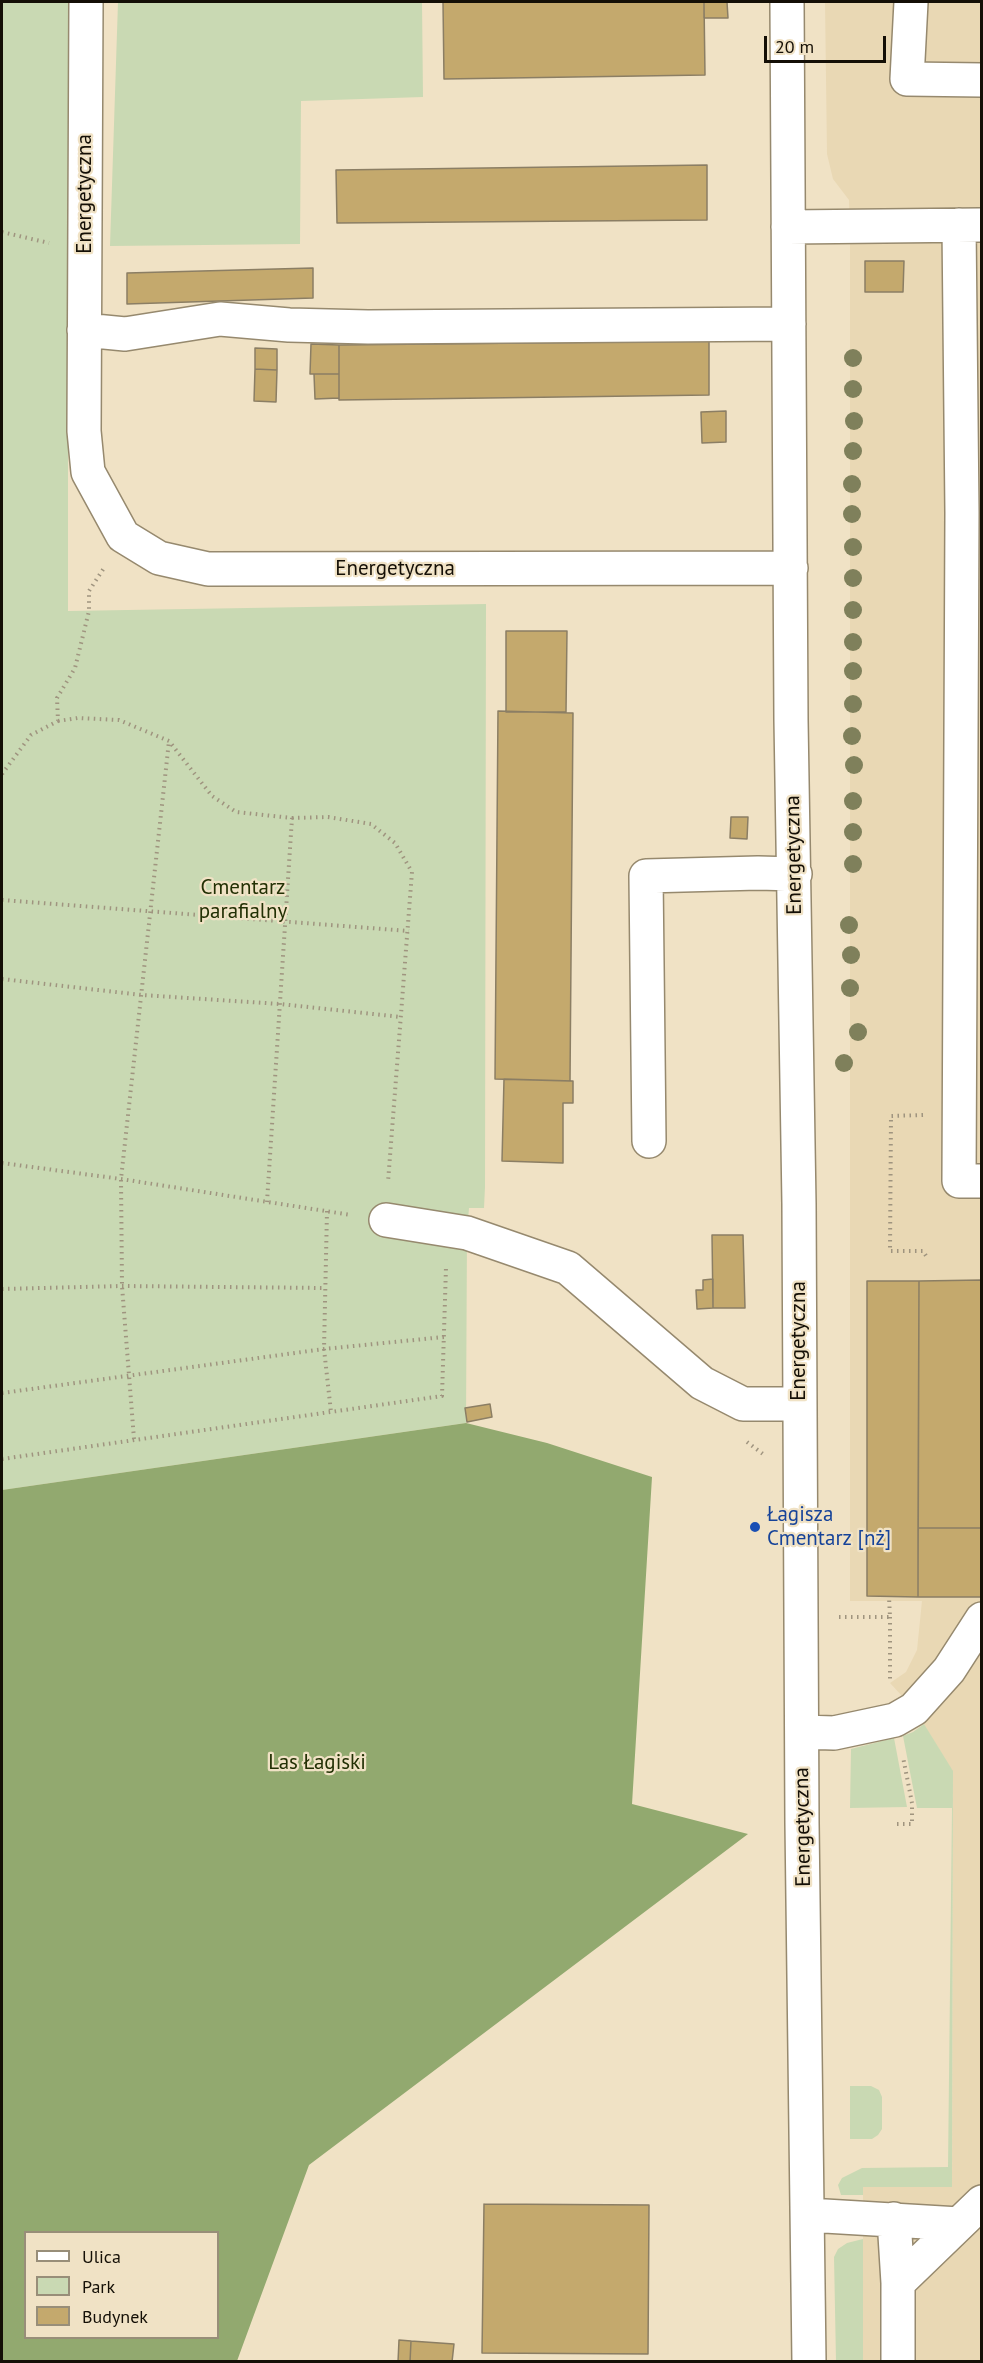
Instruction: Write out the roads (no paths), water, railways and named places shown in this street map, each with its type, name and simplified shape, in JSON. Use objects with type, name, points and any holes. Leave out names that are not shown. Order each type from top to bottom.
[{"type":"street","name":"Energetyczna","points":[[86,2],[84,431],[88,472],[123,536],[159,558],[208,569],[791,568],[809,2361]]},
{"type":"street","points":[[787,2],[791,568]]},
{"type":"street","points":[[911,2],[907,79],[981,80]]},
{"type":"street","points":[[788,227],[970,225],[971,679],[959,1181],[981,1181]]},
{"type":"street","points":[[84,330],[125,334],[220,319],[289,325],[368,327],[789,324]]},
{"type":"street","points":[[649,1141],[646,876],[795,874]]},
{"type":"street","points":[[386,1220],[467,1233],[568,1268],[702,1383],[743,1404],[799,1404]]},
{"type":"street","points":[[801,1732],[844,1731],[895,1720],[914,1709],[949,1670],[981,1619]]},
{"type":"street","points":[[808,2215],[894,2220],[970,2213]]},
{"type":"street","points":[[898,2283],[970,2213]]},
{"type":"street","points":[[894,2220],[898,2283],[898,2361]]},
{"type":"place","name":"Łagisza Cmentarz [nż]","points":[[755,1527]]},
{"type":"park label","name":"Cmentarz parafialny","points":[[243,900]]},
{"type":"park label","name":"Las Łagiski","points":[[317,1763]]}]
